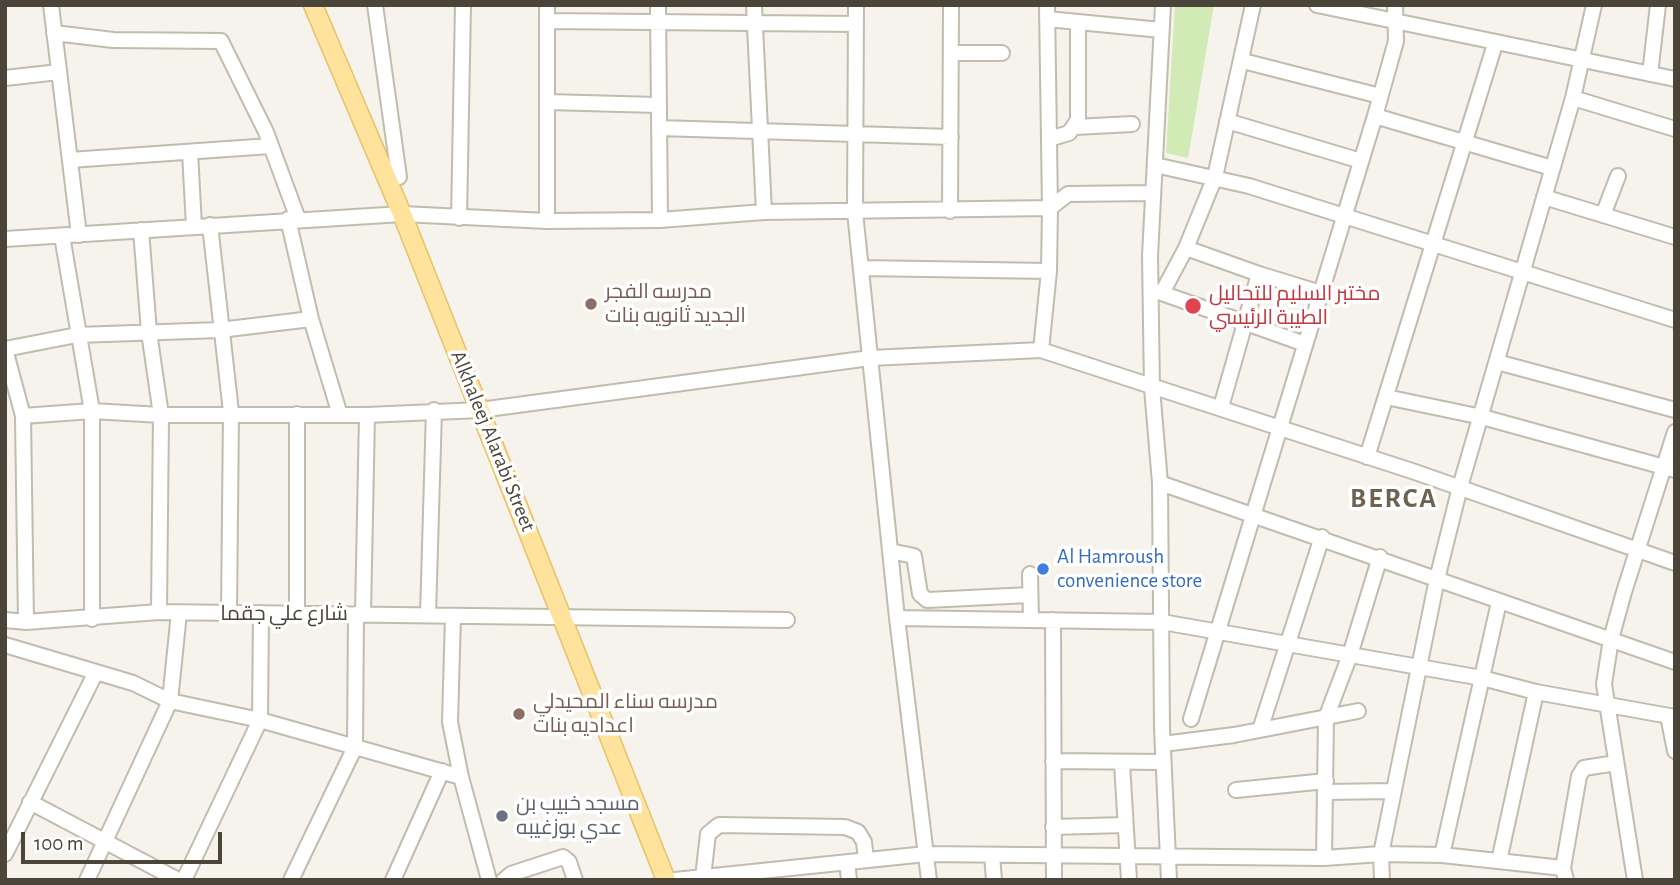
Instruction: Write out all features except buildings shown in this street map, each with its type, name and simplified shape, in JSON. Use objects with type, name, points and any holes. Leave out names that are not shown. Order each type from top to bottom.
[{"type":"main road","name":"Alkhaleej Alarabi Street","points":[[313,5],[402,214],[564,619],[639,819],[666,880]]},
{"type":"street","points":[[51,5],[79,235]]},
{"type":"street","points":[[375,5],[399,177]]},
{"type":"street","points":[[459,218],[463,5]]},
{"type":"street","points":[[547,5],[547,221]]},
{"type":"street","points":[[657,5],[660,220]]},
{"type":"street","points":[[754,5],[764,212]]},
{"type":"street","points":[[856,5],[855,212],[897,618],[929,880]]},
{"type":"street","points":[[950,211],[951,5]]},
{"type":"street","points":[[1163,5],[1150,256],[1157,291],[1152,388],[1160,483],[1163,762],[1169,880]]},
{"type":"street","points":[[1157,291],[1186,248],[1214,177],[1243,61],[1253,5]]},
{"type":"street","points":[[1191,719],[1375,116],[1396,41],[1395,5]]},
{"type":"street","points":[[1382,880],[1381,854],[1437,579],[1460,488],[1573,98],[1594,5]]},
{"type":"street","points":[[1650,74],[1658,5]]},
{"type":"street","points":[[1322,6],[1495,44],[1675,79]]},
{"type":"street","points":[[1041,350],[1049,271],[1047,12],[1078,22],[1161,30]]},
{"type":"street","points":[[548,21],[856,24]]},
{"type":"street","points":[[1049,139],[1069,133],[1078,120],[1078,22]]},
{"type":"street","points":[[54,33],[113,40],[221,41],[266,132],[293,219],[311,319],[340,415]]},
{"type":"street","points":[[1367,457],[1495,44]]},
{"type":"street","points":[[951,53],[1002,52]]},
{"type":"street","points":[[1243,61],[1380,96]]},
{"type":"street","points":[[5,78],[58,72]]},
{"type":"street","points":[[1573,98],[1675,129]]},
{"type":"street","points":[[548,102],[657,105]]},
{"type":"street","points":[[1375,116],[1552,168]]},
{"type":"street","points":[[1227,121],[1361,161]]},
{"type":"street","points":[[1074,127],[1132,124]]},
{"type":"street","points":[[659,128],[950,137]]},
{"type":"street","points":[[70,160],[270,146]]},
{"type":"street","points":[[190,152],[194,226]]},
{"type":"street","points":[[1155,165],[1214,177],[1345,216],[1675,320]]},
{"type":"street","points":[[1603,215],[1618,177]]},
{"type":"street","points":[[5,239],[402,214],[547,221],[660,220],[764,212],[1050,208],[1068,194],[1153,193]]},
{"type":"street","points":[[1544,197],[1675,237]]},
{"type":"street","points":[[210,225],[231,412],[229,613]]},
{"type":"street","points":[[141,230],[149,332],[161,415],[159,612]]},
{"type":"street","points":[[62,236],[92,411],[92,619]]},
{"type":"street","points":[[1186,248],[1321,293]]},
{"type":"street","points":[[861,268],[1049,271]]},
{"type":"street","points":[[1221,407],[1259,274]]},
{"type":"street","points":[[1157,291],[1305,344]]},
{"type":"street","points":[[26,622],[23,416],[5,349],[77,335],[220,330],[311,319]]},
{"type":"street","points":[[23,416],[92,411],[161,415],[231,412],[367,415],[480,410],[870,358],[1041,350],[1152,388],[1221,407],[1675,563]]},
{"type":"street","points":[[1497,362],[1675,410]]},
{"type":"street","points":[[1386,397],[1482,416],[1669,468]]},
{"type":"street","points":[[428,615],[434,410]]},
{"type":"street","points":[[297,414],[297,612]]},
{"type":"street","points":[[291,880],[355,747],[367,415]]},
{"type":"street","points":[[1635,880],[1604,684],[1611,639],[1638,551],[1669,468],[1675,432]]},
{"type":"street","points":[[1160,483],[1380,557],[1499,602],[1675,662]]},
{"type":"street","points":[[1260,730],[1322,537]]},
{"type":"street","points":[[890,551],[914,556],[920,594],[927,600],[932,618]]},
{"type":"street","points":[[1324,858],[1326,718],[1350,655],[1380,557]]},
{"type":"street","points":[[1030,574],[1031,620]]},
{"type":"street","points":[[927,600],[1030,595]]},
{"type":"street","points":[[1442,855],[1499,602]]},
{"type":"street","name":"شارع علي جقما","points":[[5,620],[26,622],[92,619],[159,612],[297,612],[564,619],[788,620]]},
{"type":"street","points":[[87,880],[170,701],[179,613]]},
{"type":"street","points":[[184,880],[260,720],[261,613]]},
{"type":"street","points":[[453,616],[448,708],[461,777],[489,880]]},
{"type":"street","points":[[897,618],[1162,622],[1287,642],[1671,717],[1675,751]]},
{"type":"street","points":[[1053,620],[1054,880]]},
{"type":"street","points":[[5,645],[133,683],[170,701],[260,720],[461,777]]},
{"type":"street","points":[[5,854],[96,672]]},
{"type":"street","points":[[1499,861],[1536,692]]},
{"type":"street","points":[[1163,744],[1260,730],[1357,711]]},
{"type":"street","points":[[1053,761],[1163,762]]},
{"type":"street","points":[[1122,763],[1129,880]]},
{"type":"street","points":[[675,880],[926,854],[1324,858],[1381,854],[1442,855],[1499,861],[1564,874],[1578,776],[1584,768],[1616,763]]},
{"type":"street","points":[[393,880],[442,771]]},
{"type":"street","points":[[1236,790],[1326,787],[1393,791]]},
{"type":"street","points":[[30,802],[178,880]]},
{"type":"street","points":[[704,877],[708,834],[719,824],[845,827],[858,832],[864,842],[866,860]]},
{"type":"street","points":[[1053,827],[1125,825]]},
{"type":"street","points":[[992,855],[994,880]]},
{"type":"street","points":[[504,880],[556,857],[569,862],[575,880]]},
{"type":"street","points":[[847,862],[849,880]]},
{"type":"green space","points":[[1175,5],[1214,5],[1188,158],[1166,153]]},
{"type":"place","name":"مدرسه الفجر الجديد ثانويه بنات","points":[[591,304]]},
{"type":"place","name":"مختبر السليم للتحاليل الطيبة الرئيسي","points":[[1193,306]]},
{"type":"place","name":"Al Hamroush convenience store","points":[[1043,569]]},
{"type":"place","name":"مدرسه سناء المحيدلي اعداديه بنات","points":[[519,714]]},
{"type":"place","name":"مسجد خبيب بن عدي بوزغيبه","points":[[502,816]]},
{"type":"district","name":"BERCA","points":[[1394,499]]}]
